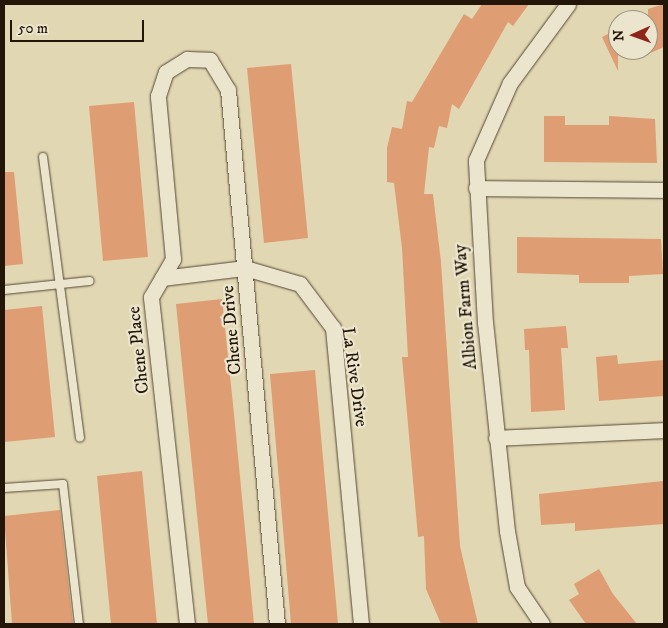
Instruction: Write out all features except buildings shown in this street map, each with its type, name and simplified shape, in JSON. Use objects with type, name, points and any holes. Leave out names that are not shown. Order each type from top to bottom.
[{"type":"street","name":"Albion Farm Way","points":[[542,624],[517,587],[496,438],[476,188],[476,160],[510,83],[568,4]]},
{"type":"street","name":"Chene Drive","points":[[187,59],[210,60],[228,90],[277,624]]},
{"type":"street","name":"Chene Place","points":[[187,59],[166,72],[158,96],[172,259],[151,297],[187,624]]},
{"type":"street","points":[[476,188],[664,190]]},
{"type":"street","name":"La Rive Drive","points":[[162,278],[245,268],[300,284],[333,328],[361,624]]},
{"type":"street","points":[[496,438],[664,430]]},
{"type":"lane","points":[[43,157],[63,284],[80,438]]},
{"type":"lane","points":[[4,290],[90,281]]},
{"type":"lane","points":[[4,488],[63,484],[79,624]]}]
